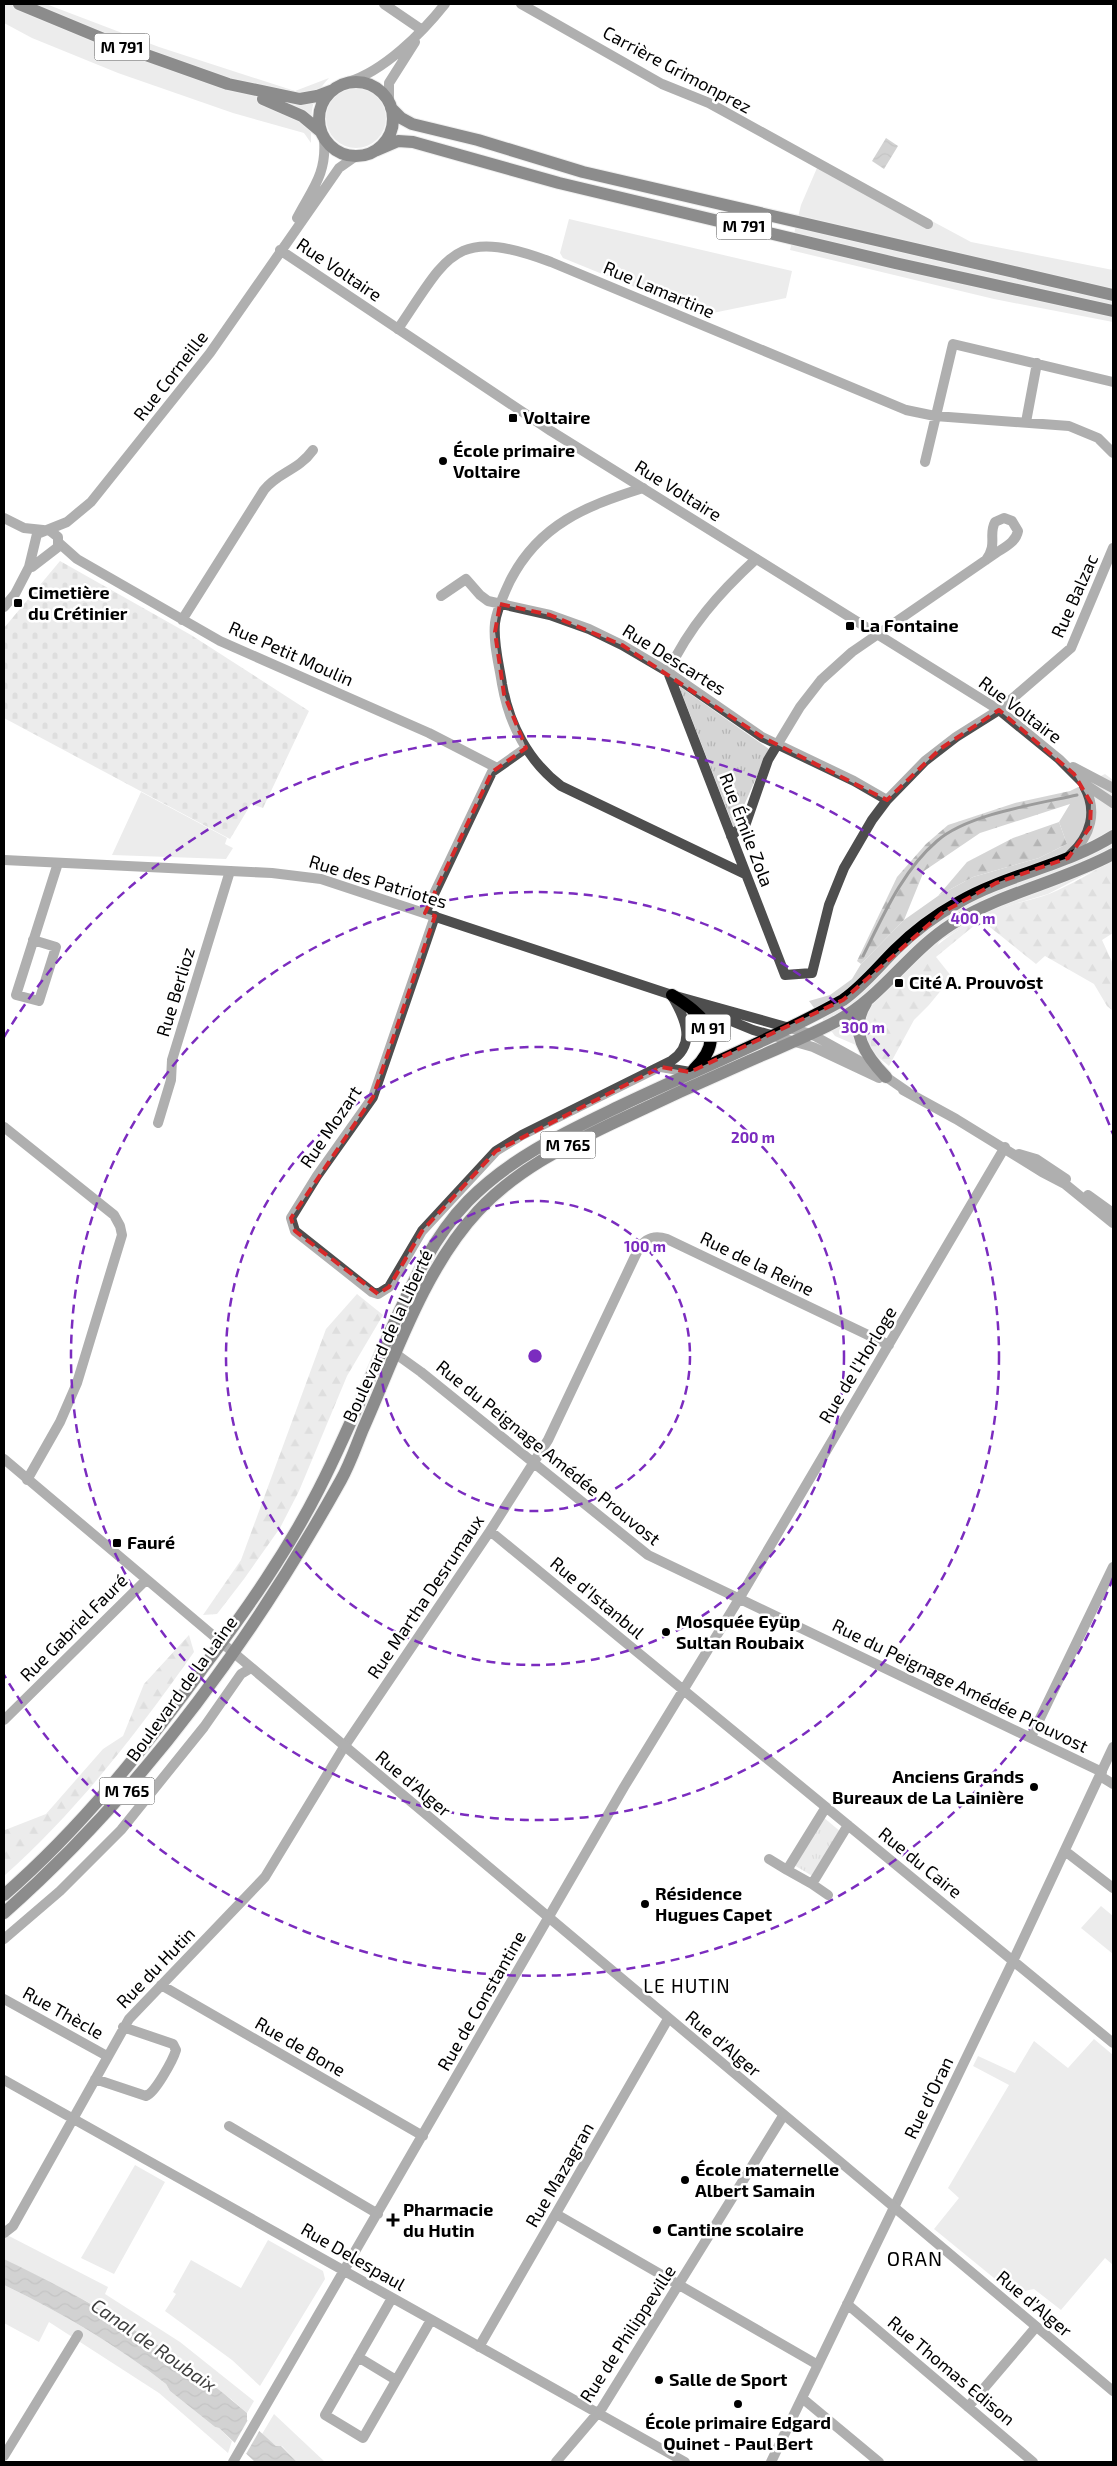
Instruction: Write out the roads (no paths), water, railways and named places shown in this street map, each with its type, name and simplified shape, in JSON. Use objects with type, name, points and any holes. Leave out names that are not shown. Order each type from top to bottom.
[{"type":"main road","name":"M 791","points":[[19,4],[118,46],[228,84],[298,114],[322,135]]},
{"type":"main road","points":[[348,82],[370,84],[383,94],[390,105],[393,123],[390,134],[377,150],[356,156],[336,151],[322,135],[318,120],[320,108],[325,98],[333,90],[348,82]]},
{"type":"main road","name":"M 791","points":[[228,84],[276,96],[300,99],[317,96],[333,90]]},
{"type":"main road","name":"M 791","points":[[390,105],[401,118],[412,124],[478,140],[582,172],[1113,295]]},
{"type":"main road","name":"M 791","points":[[377,150],[398,141],[413,142],[559,183],[904,265],[1113,311]]},
{"type":"main road","name":"M 765","points":[[770,1035],[851,994],[907,939],[959,902],[996,883],[1060,863],[1113,836]]},
{"type":"main road","name":"M 765","points":[[794,1041],[835,1023],[867,1001],[924,945],[964,917],[1012,894],[1075,874],[1113,854]]},
{"type":"main road","name":"M 91","points":[[672,995],[700,1013],[706,1022],[710,1034],[710,1045],[705,1056],[690,1072]]},
{"type":"main road","name":"M 91","points":[[867,1001],[858,1019],[859,1036],[868,1056],[886,1077]]},
{"type":"main road","name":"Boulevard de la Liberté","points":[[330,1467],[427,1256],[453,1218],[482,1188],[535,1149],[690,1072],[770,1035]]},
{"type":"main road","name":"Boulevard de la Liberté","points":[[340,1483],[429,1281],[448,1248],[479,1209],[511,1181],[542,1159],[684,1089],[794,1041]]},
{"type":"main road","name":"Boulevard de la Laine","points":[[4,1895],[62,1840],[111,1787],[150,1740],[269,1576],[302,1524],[330,1467]]},
{"type":"main road","name":"Boulevard de la Laine","points":[[4,1914],[74,1848],[124,1794],[160,1751],[232,1652],[294,1561],[340,1483]]},
{"type":"street","points":[[384,4],[422,30]]},
{"type":"street","points":[[390,105],[388,90],[392,76],[422,30],[445,4]]},
{"type":"street","name":"Carrière Grimonprez","points":[[522,4],[662,84],[710,103],[818,165],[847,178],[928,224]]},
{"type":"street","points":[[348,82],[372,71],[422,30]]},
{"type":"street","name":"Rue Corneille","points":[[280,250],[323,170],[325,157],[322,135]]},
{"type":"street","name":"Rue Corneille","points":[[59,542],[78,515],[97,496],[201,365],[339,168],[356,156]]},
{"type":"street","name":"Rue Lamartine","points":[[398,330],[438,271],[450,258],[476,246],[500,246],[551,262],[885,403],[935,416]]},
{"type":"street","name":"Rue Voltaire","points":[[280,250],[536,422],[999,710],[1059,759],[1083,783],[1113,803]]},
{"type":"street","points":[[925,462],[952,344],[1113,382]]},
{"type":"street","points":[[1026,422],[1037,363]]},
{"type":"street","points":[[935,416],[1060,424],[1076,428],[1098,438],[1113,448]]},
{"type":"street","points":[[182,620],[264,490],[275,480],[302,464],[313,450]]},
{"type":"street","points":[[643,488],[590,506],[557,525],[536,543],[522,560],[500,604],[495,632],[504,694],[512,721],[526,748],[544,771],[561,786],[745,874]]},
{"type":"street","name":"Rue Corneille","points":[[46,530],[63,525],[78,515]]},
{"type":"street","points":[[4,518],[28,529],[46,530],[56,534],[59,542],[50,554],[36,562],[4,608]]},
{"type":"street","points":[[14,524],[40,553],[50,554]]},
{"type":"street","points":[[26,574],[33,559],[36,535],[46,530]]},
{"type":"street","name":"Rue Petit Moulin","points":[[59,542],[77,559],[182,620],[233,647],[429,733],[497,768]]},
{"type":"street","name":"Rue Balzac","points":[[812,974],[823,922],[835,888],[862,835],[887,800],[940,748],[999,710],[1071,648],[1113,548]]},
{"type":"street","name":"Rue Petit Moulin","points":[[50,554],[77,559]]},
{"type":"street","points":[[668,672],[687,636],[699,619],[725,588],[756,559]]},
{"type":"street","points":[[731,836],[746,823],[761,775],[800,707],[821,680],[852,652],[986,560]]},
{"type":"street","name":"Rue Descartes","points":[[441,596],[466,578],[484,599],[544,613],[589,629],[622,645],[668,672],[777,745],[854,781],[887,800]]},
{"type":"street","name":"Rue Émile Zola","points":[[668,672],[785,975],[812,974]]},
{"type":"street","points":[[430,914],[489,779],[497,768],[526,748]]},
{"type":"street","name":"Rue Voltaire","points":[[1059,759],[1113,788]]},
{"type":"street","points":[[1060,863],[1081,844],[1092,818],[1092,803],[1083,783]]},
{"type":"street","name":"Rue des Patriotes","points":[[4,860],[301,875],[321,879],[672,995],[811,1034],[1081,1194],[1098,1212],[1113,1223]]},
{"type":"street","points":[[33,940],[56,947],[39,1002],[16,995],[33,940],[58,863]]},
{"type":"street","name":"Rue Berlioz","points":[[158,1123],[171,1080],[172,1060],[230,871]]},
{"type":"street","name":"Rue Mozart","points":[[372,1292],[295,1231],[290,1218],[317,1176],[373,1098],[430,914]]},
{"type":"street","name":"Rue des Patriotes","points":[[672,995],[717,1017],[816,1048],[908,1092]]},
{"type":"street","name":"Boulevard de la Liberté","points":[[372,1292],[378,1294],[389,1287],[422,1231],[496,1150],[522,1135],[660,1067],[680,1054],[687,1038],[684,1018],[672,995]]},
{"type":"street","points":[[789,1027],[788,1033],[794,1041]]},
{"type":"street","points":[[660,1067],[690,1072]]},
{"type":"street","points":[[4,1127],[114,1215],[122,1235],[77,1383],[60,1422],[28,1480]]},
{"type":"street","name":"Rue des Patriotes","points":[[1005,1148],[1041,1162],[1113,1213]]},
{"type":"street","name":"Rue de l'Horloge","points":[[739,1599],[1005,1148]]},
{"type":"street","name":"Rue de la Reine","points":[[533,1463],[548,1440],[638,1250],[650,1238],[668,1239],[889,1345]]},
{"type":"street","name":"Rue du Peignage Amédée Prouvost","points":[[384,1346],[644,1553],[1031,1737],[1101,1774],[1113,1784]]},
{"type":"street","name":"Rue d'Alger","points":[[4,1459],[783,2116],[1113,2391]]},
{"type":"street","name":"Rue Martha Desrumaux","points":[[344,1747],[490,1531],[533,1463]]},
{"type":"street","name":"Rue d'Istanbul","points":[[490,1531],[683,1690]]},
{"type":"street","points":[[1031,1737],[1113,1567]]},
{"type":"street","name":"Rue Gabriel Fauré","points":[[4,1720],[146,1580]]},
{"type":"street","name":"Rue de Constantine","points":[[233,2462],[624,1787],[739,1599]]},
{"type":"street","points":[[4,1940],[60,1891],[121,1830],[204,1727],[241,1674],[251,1668]]},
{"type":"street","name":"Rue du Caire","points":[[683,1690],[1113,2043]]},
{"type":"street","name":"Rue du Hutin","points":[[4,2232],[13,2226],[123,2027],[140,2005],[266,1877],[344,1747]]},
{"type":"street","name":"Rue d'Oran","points":[[771,2462],[1014,1961],[1113,1747]]},
{"type":"street","points":[[787,1870],[826,1807]]},
{"type":"street","points":[[812,1884],[848,1825]]},
{"type":"street","points":[[1065,1851],[1113,1888]]},
{"type":"street","points":[[770,1859],[828,1895]]},
{"type":"street","name":"Rue de Bone","points":[[161,1985],[423,2136]]},
{"type":"street","name":"Rue Thècle","points":[[4,1999],[107,2056]]},
{"type":"street","name":"Rue Mazagran","points":[[479,2347],[668,2019]]},
{"type":"street","points":[[95,2079],[146,2096],[152,2093],[159,2079],[171,2064],[176,2050],[174,2044],[123,2027]]},
{"type":"street","name":"Rue Delespaul","points":[[4,2080],[685,2462]]},
{"type":"street","name":"Rue de Philippeville","points":[[556,2462],[597,2414],[783,2116]]},
{"type":"street","points":[[229,2126],[378,2214]]},
{"type":"street","points":[[556,2214],[818,2365]]},
{"type":"street","points":[[392,2298],[325,2415],[363,2438],[431,2320]]},
{"type":"street","name":"Rue Thomas Edison","points":[[847,2304],[1033,2462]]},
{"type":"street","points":[[968,2407],[1036,2327]]},
{"type":"street","points":[[4,2456],[78,2335]]},
{"type":"street","points":[[358,2357],[396,2380]]},
{"type":"street","points":[[802,2398],[879,2462]]},
{"type":"water","points":[[886,138],[898,146],[884,169],[872,161]]},
{"type":"water","name":"Canal de Roubaix","points":[[4,2259],[100,2309],[161,2347],[191,2368],[247,2413],[247,2420],[276,2446],[281,2446],[297,2462],[255,2462],[219,2428],[215,2427],[170,2391],[166,2384],[147,2369],[108,2342],[4,2285]]},
{"type":"waterway","points":[[863,956],[903,880],[913,866],[937,841],[950,832],[984,817],[1023,806],[1077,795]]},
{"type":"place","name":"Voltaire","points":[[513,418]]},
{"type":"place","name":"École primaire Voltaire","points":[[443,461]]},
{"type":"place","name":"Cimetière du Crétinier","points":[[18,603]]},
{"type":"place","name":"La Fontaine","points":[[850,626]]},
{"type":"place","name":"Cité A. Prouvost","points":[[899,983]]},
{"type":"place","name":"Fauré","points":[[117,1543]]},
{"type":"place","name":"Mosquée Eyüp Sultan Roubaix","points":[[666,1632]]},
{"type":"place","name":"Anciens Grands Bureaux de La Lainière","points":[[1034,1787]]},
{"type":"place","name":"Résidence Hugues Capet","points":[[645,1904]]},
{"type":"place","name":"École maternelle Albert Samain","points":[[685,2180]]},
{"type":"place","name":"Pharmacie du Hutin","points":[[393,2220]]},
{"type":"place","name":"Cantine scolaire","points":[[657,2230]]},
{"type":"place","name":"Salle de Sport","points":[[659,2380]]},
{"type":"place","name":"École primaire Edgard Quinet - Paul Bert","points":[[738,2404]]},
{"type":"district","name":"LE HUTIN","points":[[687,1986]]},
{"type":"district","name":"ORAN","points":[[915,2259]]}]
